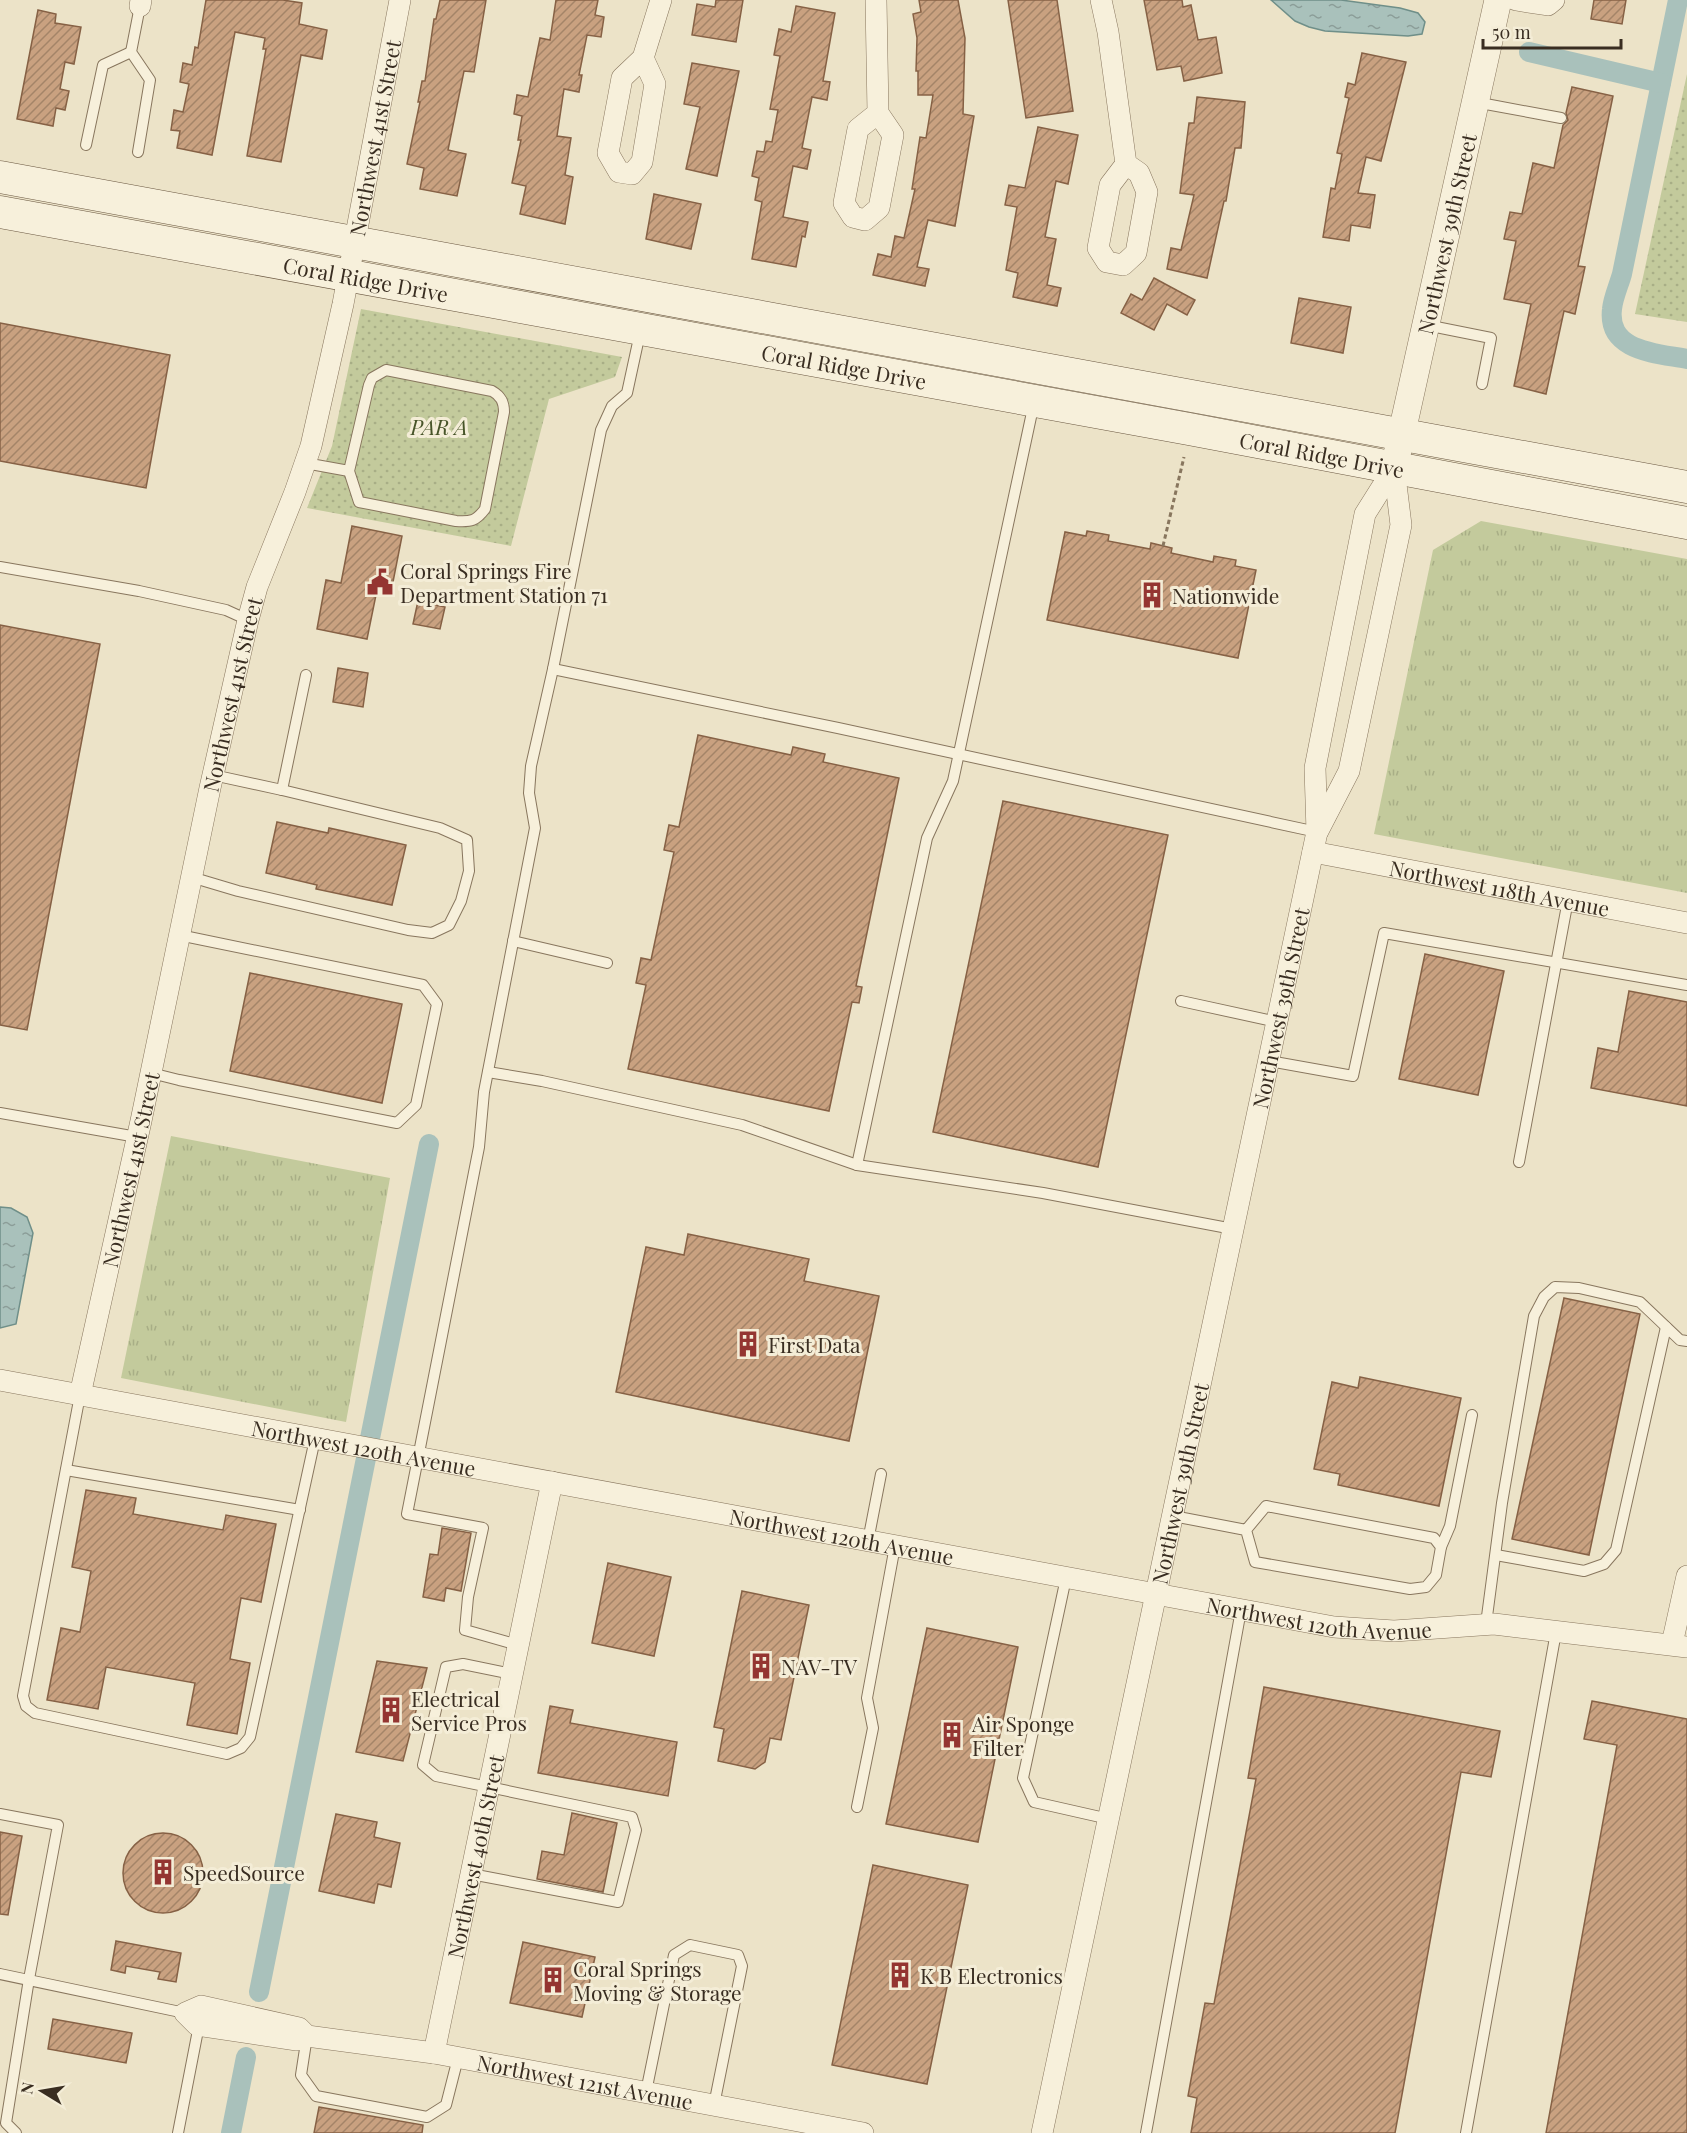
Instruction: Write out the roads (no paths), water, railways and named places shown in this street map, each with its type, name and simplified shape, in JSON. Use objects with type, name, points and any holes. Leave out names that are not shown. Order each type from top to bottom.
[{"type":"main road","name":"Coral Ridge Drive","points":[[0,177],[1687,487]]},
{"type":"main road","name":"Coral Ridge Drive","points":[[0,212],[1687,523]]},
{"type":"street","name":"Northwest 41st Street","points":[[80,1395],[248,620],[257,587],[305,463],[313,435],[348,276],[400,0]]},
{"type":"street","points":[[643,58],[655,84],[642,162],[632,174],[619,172],[608,153],[622,78],[643,58],[661,0]]},
{"type":"street","points":[[876,0],[879,62],[878,113]]},
{"type":"street","points":[[1101,0],[1108,32],[1126,164]]},
{"type":"street","name":"Northwest 39th Street","points":[[1315,842],[1350,771],[1401,525],[1394,468],[1498,0]]},
{"type":"street","points":[[1516,0],[1548,5],[1554,0]]},
{"type":"street","name":"Northwest 39th Street","points":[[1042,2133],[1315,842],[1315,768],[1365,514],[1394,468]]},
{"type":"street","name":"Northwest 118th Avenue","points":[[1315,842],[1568,900],[1687,923]]},
{"type":"street","name":"Northwest 120th Avenue","points":[[0,1380],[1334,1627],[1394,1631],[1486,1624],[1680,1646]]},
{"type":"street","name":"Northwest 40th Street","points":[[434,2053],[552,1482]]},
{"type":"street","points":[[1680,1646],[1687,1576]]},
{"type":"street","name":"Northwest 121st Avenue","points":[[192,2019],[201,2006],[299,2028],[307,2036],[434,2053],[646,2092],[714,2105],[788,2126],[863,2133]]},
{"type":"lane","points":[[138,152],[150,80],[131,52],[141,3]]},
{"type":"lane","points":[[86,145],[103,65],[131,52]]},
{"type":"lane","points":[[1475,102],[1561,118]]},
{"type":"lane","points":[[1426,325],[1491,338],[1482,384]]},
{"type":"lane","points":[[518,1645],[465,1629],[468,1597],[483,1528],[407,1514],[479,1147],[488,1072],[535,828],[530,793],[531,766],[601,430],[612,406],[627,393],[641,329]]},
{"type":"lane","points":[[386,370],[492,391],[499,395],[504,404],[485,508],[477,519],[470,522],[456,521],[359,502],[349,471],[369,385],[378,373],[386,370]]},
{"type":"lane","points":[[857,1164],[927,838],[953,781],[1034,401]]},
{"type":"lane","points":[[305,463],[349,471]]},
{"type":"lane","points":[[0,567],[139,591],[226,610],[248,620]]},
{"type":"lane","points":[[553,669],[958,754],[1315,842]]},
{"type":"lane","points":[[282,790],[306,675]]},
{"type":"lane","points":[[191,877],[238,891],[408,930],[432,933],[449,925],[461,901],[469,871],[467,840],[440,828],[213,775]]},
{"type":"lane","points":[[1519,1162],[1568,900]]},
{"type":"lane","points":[[1269,1061],[1353,1076],[1384,933],[1687,985]]},
{"type":"lane","points":[[151,1073],[397,1123],[416,1105],[437,1004],[423,986],[179,935]]},
{"type":"lane","points":[[513,941],[607,963]]},
{"type":"lane","points":[[1181,1001],[1277,1022]]},
{"type":"lane","points":[[488,1072],[542,1081],[742,1125],[857,1164],[1043,1192],[1233,1229]]},
{"type":"lane","points":[[0,1113],[137,1137]]},
{"type":"lane","points":[[1486,1624],[1502,1503],[1534,1316],[1544,1297],[1555,1287],[1579,1288],[1640,1302],[1680,1340],[1687,1341]]},
{"type":"lane","points":[[1496,1555],[1584,1571],[1604,1564],[1616,1550],[1666,1328]]},
{"type":"lane","points":[[80,1395],[23,1696],[26,1706],[34,1713],[227,1754],[241,1748],[250,1737],[315,1439]]},
{"type":"lane","points":[[1246,1530],[1255,1562],[1410,1589],[1426,1587],[1436,1575],[1441,1547],[1450,1526],[1472,1415]]},
{"type":"lane","points":[[66,1470],[300,1510]]},
{"type":"lane","points":[[868,1541],[881,1473]]},
{"type":"lane","points":[[1246,1530],[1266,1506],[1434,1538],[1441,1547]]},
{"type":"lane","points":[[1173,1516],[1246,1530]]},
{"type":"lane","points":[[857,1807],[873,1728],[867,1698],[895,1546]]},
{"type":"lane","points":[[1066,1578],[1023,1778],[1034,1802],[1109,1819]]},
{"type":"lane","points":[[1146,2133],[1241,1610]]},
{"type":"lane","points":[[1466,2133],[1556,1632]]},
{"type":"lane","points":[[471,1874],[618,1902],[636,1830],[632,1817],[436,1776],[423,1765],[446,1667],[463,1664],[512,1674]]},
{"type":"lane","points":[[0,1814],[58,1825],[29,1979],[6,2123],[16,2133]]},
{"type":"lane","points":[[646,2092],[674,1955],[690,1945],[738,1955],[742,1966],[714,2105]]},
{"type":"lane","name":"Northwest 121st Avenue","points":[[0,1974],[192,2019]]},
{"type":"lane","points":[[178,2133],[192,2019]]},
{"type":"lane","points":[[307,2036],[301,2075],[316,2096],[427,2117],[446,2105],[458,2058]]},
{"type":"water","points":[[1271,0],[1341,0],[1400,8],[1418,13],[1425,22],[1422,34],[1408,36],[1325,31],[1295,21]]},
{"type":"water","points":[[0,1207],[11,1208],[27,1217],[33,1233],[16,1324],[0,1328]]},
{"type":"waterway","points":[[1678,0],[1622,274],[1612,309],[1617,334],[1626,342],[1649,352],[1687,359]]},
{"type":"waterway","points":[[1529,52],[1661,83]]},
{"type":"waterway","points":[[259,1992],[429,1144]]},
{"type":"waterway","points":[[231,2133],[246,2057]]},
{"type":"place","name":"Coral Springs Fire Department Station 71","points":[[380,582]]},
{"type":"place","name":"Nationwide","points":[[1152,595]]},
{"type":"place","name":"First Data","points":[[748,1344]]},
{"type":"place","name":"NAV-TV","points":[[761,1666]]},
{"type":"place","name":"Electrical Service Pros","points":[[391,1710]]},
{"type":"place","name":"Air Sponge Filter","points":[[952,1735]]},
{"type":"place","name":"SpeedSource","points":[[163,1872]]},
{"type":"place","name":"K B Electronics","points":[[900,1975]]},
{"type":"place","name":"Coral Springs Moving & Storage","points":[[553,1980]]},
{"type":"park label","name":"PAR A","points":[[439,426]]}]
